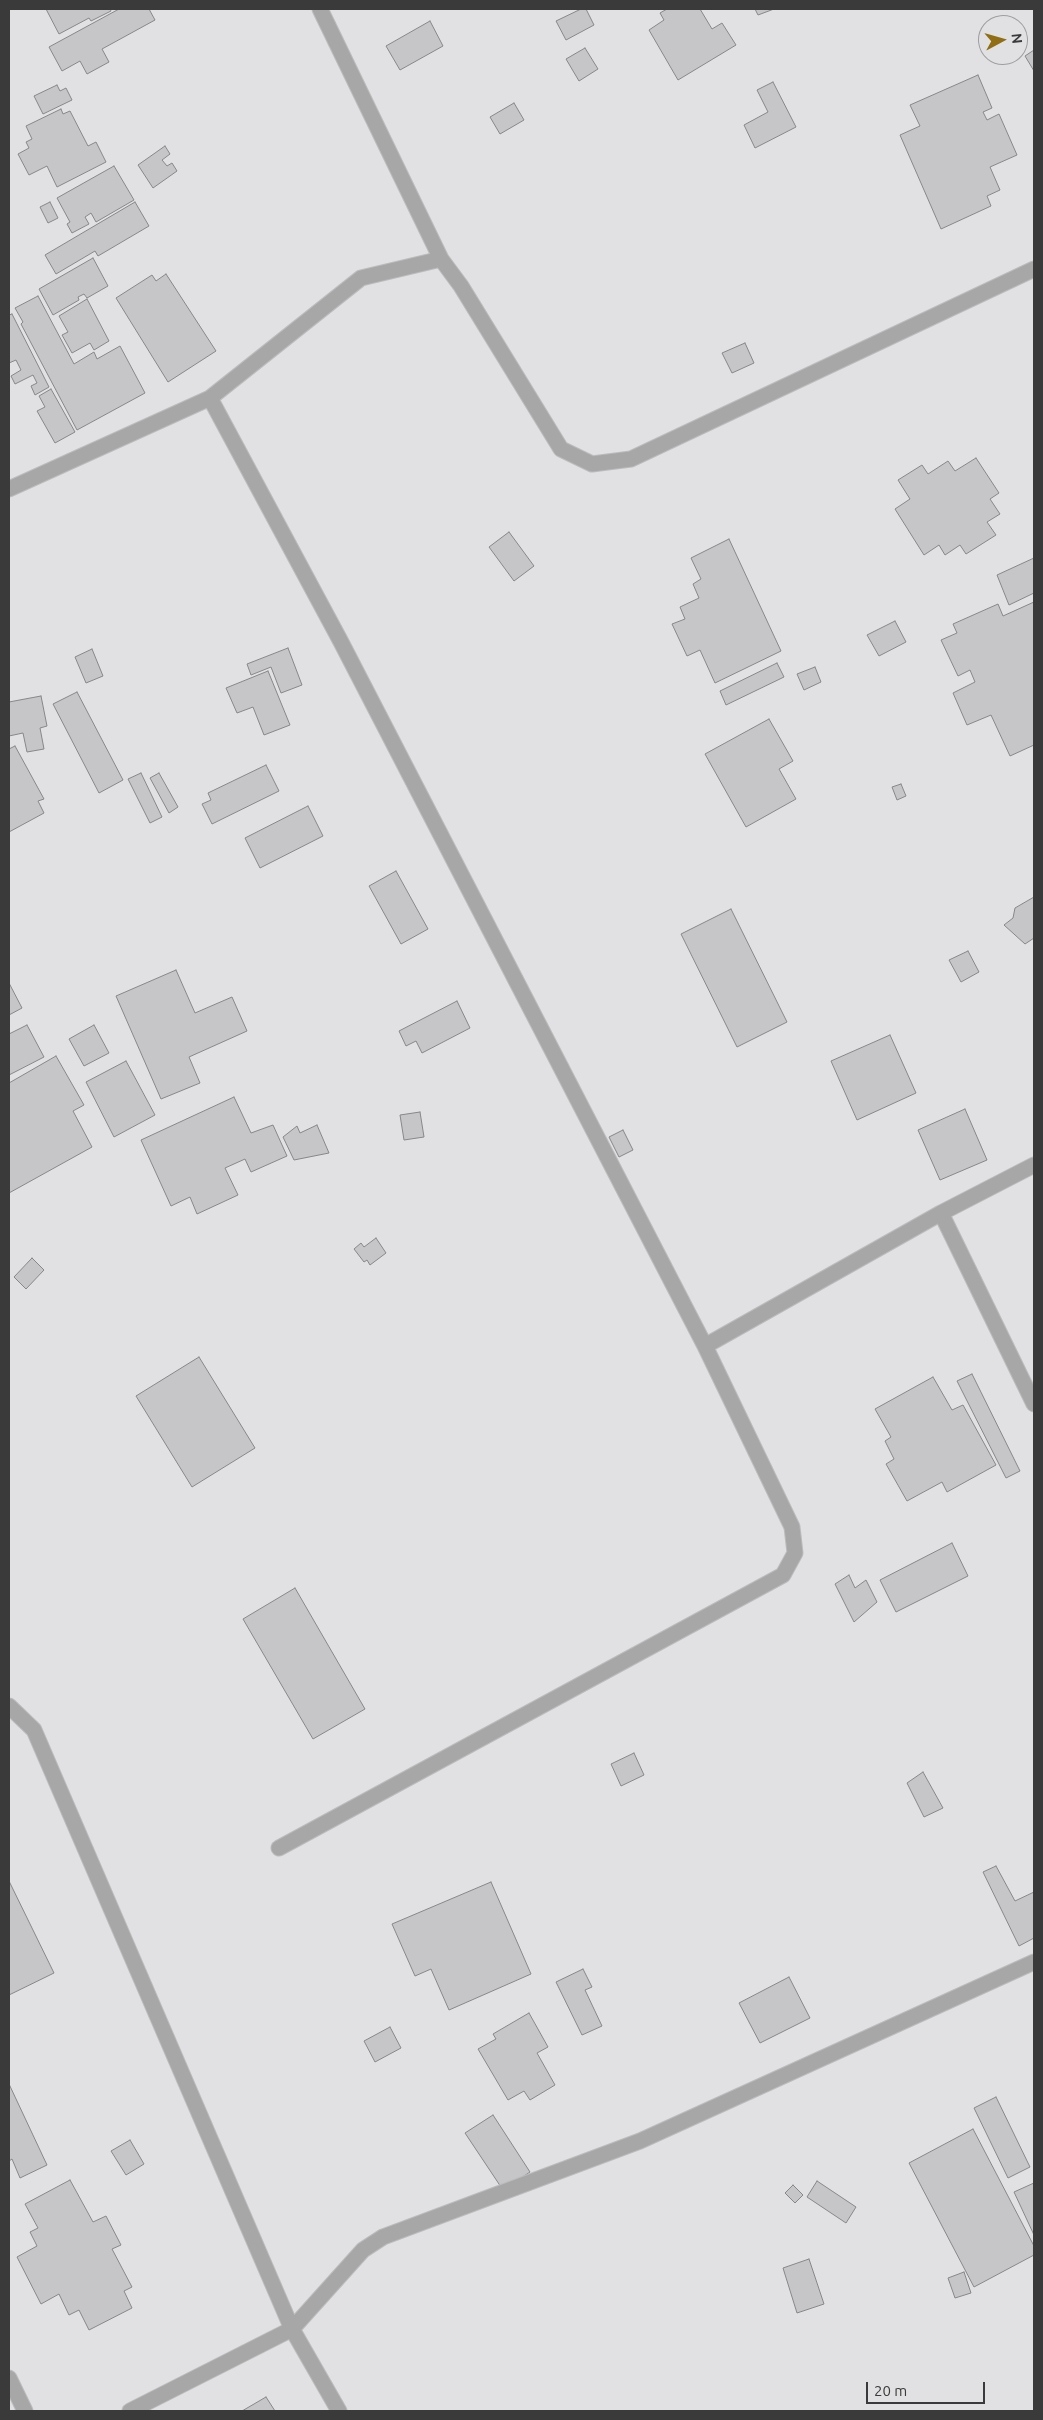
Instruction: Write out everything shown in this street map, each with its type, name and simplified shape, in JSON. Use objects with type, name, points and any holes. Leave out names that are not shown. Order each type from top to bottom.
[{"type":"street","points":[[320,9],[441,260],[461,286],[561,449],[592,464],[631,459],[1034,269]]},
{"type":"street","points":[[9,489],[210,398],[361,278],[441,260]]},
{"type":"street","points":[[210,398],[340,642],[706,1346],[792,1527],[795,1553],[783,1575],[279,1848]]},
{"type":"street","points":[[706,1346],[941,1213],[1034,1165]]},
{"type":"street","points":[[941,1213],[1034,1404]]},
{"type":"street","points":[[9,1706],[34,1730],[292,2329],[339,2411]]},
{"type":"street","points":[[130,2411],[292,2329],[363,2250],[383,2238],[640,2141],[1034,1962]]},
{"type":"street","points":[[9,2378],[25,2411]]},
{"type":"building","points":[[46,9],[110,9],[111,11],[91,21],[89,18],[59,34]]},
{"type":"building","points":[[119,9],[149,9],[155,20],[102,49],[109,62],[87,74],[80,61],[62,71],[49,47]]},
{"type":"building","points":[[581,9],[586,9],[594,25],[566,40],[556,21]]},
{"type":"building","points":[[667,9],[700,9],[712,29],[722,23],[736,45],[678,80],[649,30],[664,20],[660,13]]},
{"type":"building","points":[[755,9],[774,9],[758,15]]},
{"type":"building","points":[[430,21],[443,46],[400,70],[386,46]]},
{"type":"building","points":[[585,48],[598,69],[579,81],[566,59]]},
{"type":"building","points":[[1034,50],[1034,71],[1028,61],[1028,54]]},
{"type":"building","points":[[978,75],[992,108],[983,112],[987,120],[999,114],[1017,155],[990,167],[1000,190],[987,196],[991,206],[941,229],[900,135],[920,126],[910,105]]},
{"type":"building","points":[[773,82],[796,127],[755,148],[744,125],[768,112],[757,90]]},
{"type":"building","points":[[57,85],[60,91],[66,88],[72,100],[43,114],[34,96]]},
{"type":"building","points":[[514,103],[524,120],[500,134],[490,117]]},
{"type":"building","points":[[61,109],[63,114],[70,111],[88,146],[96,142],[106,162],[57,187],[47,166],[29,175],[18,154],[29,148],[26,142],[32,139],[26,126]]},
{"type":"building","points":[[165,146],[170,154],[162,160],[167,166],[172,163],[177,171],[153,188],[138,165]]},
{"type":"building","points":[[114,166],[134,200],[96,222],[91,213],[85,217],[89,224],[72,233],[67,224],[70,222],[57,198]]},
{"type":"building","points":[[50,202],[58,218],[48,223],[40,207]]},
{"type":"building","points":[[135,202],[149,226],[98,256],[95,251],[56,274],[45,255]]},
{"type":"building","points":[[93,258],[108,286],[87,298],[84,294],[78,297],[79,300],[53,315],[39,289]]},
{"type":"building","points":[[166,274],[216,351],[168,382],[116,298],[152,275],[156,281]]},
{"type":"building","points":[[38,296],[74,364],[94,352],[97,359],[120,346],[145,393],[77,430],[21,324],[23,322],[15,308]]},
{"type":"building","points":[[87,299],[109,341],[94,350],[90,343],[72,353],[62,335],[68,332],[59,316]]},
{"type":"building","points":[[12,314],[49,387],[35,395],[31,386],[37,383],[33,375],[15,384],[11,376],[21,370],[16,360],[9,363],[9,315]]},
{"type":"building","points":[[745,343],[754,363],[732,373],[722,353]]},
{"type":"building","points":[[51,389],[75,432],[55,443],[37,411],[45,407],[39,396]]},
{"type":"building","points":[[976,458],[999,493],[990,499],[1000,514],[987,522],[996,535],[966,554],[960,545],[945,555],[939,545],[924,555],[895,509],[910,499],[898,480],[922,465],[928,474],[948,461],[955,471]]},
{"type":"building","points":[[509,532],[534,566],[514,581],[489,547]]},
{"type":"building","points":[[729,539],[781,651],[715,683],[700,650],[687,656],[672,624],[685,619],[680,607],[699,598],[693,584],[701,579],[691,558]]},
{"type":"building","points":[[1034,558],[1034,593],[1009,605],[997,575]]},
{"type":"building","points":[[1034,602],[1034,745],[1010,756],[991,715],[967,725],[953,693],[975,682],[970,670],[958,676],[941,640],[957,633],[953,624],[998,604],[1003,616]]},
{"type":"building","points":[[895,621],[906,642],[879,656],[867,635]]},
{"type":"building","points":[[288,648],[302,685],[281,693],[271,667],[251,675],[247,664]]},
{"type":"building","points":[[92,649],[103,676],[86,683],[75,657]]},
{"type":"building","points":[[777,663],[784,677],[726,705],[720,691]]},
{"type":"building","points":[[815,667],[821,682],[804,690],[797,674]]},
{"type":"building","points":[[268,671],[290,725],[264,735],[253,707],[237,713],[226,688]]},
{"type":"building","points":[[77,692],[123,780],[99,793],[53,704]]},
{"type":"building","points":[[41,696],[47,726],[40,728],[44,749],[27,752],[23,733],[9,736],[9,702]]},
{"type":"building","points":[[769,719],[793,761],[779,769],[796,799],[746,827],[705,754]]},
{"type":"building","points":[[15,746],[44,799],[38,801],[44,813],[9,832],[9,749]]},
{"type":"building","points":[[266,765],[279,791],[212,824],[202,804],[211,800],[208,793]]},
{"type":"building","points":[[141,773],[162,817],[150,823],[128,779]]},
{"type":"building","points":[[159,773],[178,807],[169,813],[150,778]]},
{"type":"building","points":[[901,784],[906,796],[897,800],[892,787]]},
{"type":"building","points":[[308,806],[323,836],[260,868],[245,838]]},
{"type":"building","points":[[396,871],[428,929],[401,944],[369,886]]},
{"type":"building","points":[[1034,897],[1034,938],[1025,944],[1004,925],[1013,918],[1015,908]]},
{"type":"building","points":[[731,909],[787,1022],[737,1047],[681,934]]},
{"type":"building","points":[[968,951],[979,972],[961,982],[949,960]]},
{"type":"building","points":[[176,970],[195,1013],[232,997],[247,1031],[189,1057],[200,1083],[161,1099],[116,996]]},
{"type":"building","points":[[9,983],[22,1008],[9,1015]]},
{"type":"building","points":[[457,1001],[470,1028],[422,1053],[416,1041],[406,1046],[399,1031]]},
{"type":"building","points":[[27,1025],[44,1057],[9,1075],[9,1034]]},
{"type":"building","points":[[94,1025],[109,1053],[84,1066],[69,1039]]},
{"type":"building","points":[[890,1035],[916,1093],[857,1120],[831,1061]]},
{"type":"building","points":[[56,1056],[84,1105],[73,1111],[92,1147],[9,1193],[9,1083]]},
{"type":"building","points":[[126,1061],[155,1115],[114,1137],[86,1082]]},
{"type":"building","points":[[234,1097],[251,1133],[273,1125],[287,1156],[251,1172],[245,1159],[225,1168],[238,1195],[197,1214],[190,1197],[171,1206],[141,1140]]},
{"type":"building","points":[[965,1109],[987,1160],[940,1180],[918,1130]]},
{"type":"building","points":[[420,1112],[424,1137],[404,1140],[400,1115]]},
{"type":"building","points":[[317,1125],[329,1153],[294,1160],[283,1137],[297,1126],[300,1133]]},
{"type":"building","points":[[623,1130],[633,1150],[619,1157],[609,1137]]},
{"type":"building","points":[[376,1238],[386,1253],[370,1265],[367,1260],[364,1262],[354,1249],[361,1243],[364,1247]]},
{"type":"building","points":[[32,1258],[44,1270],[26,1289],[14,1277]]},
{"type":"building","points":[[199,1357],[255,1448],[192,1487],[136,1396]]},
{"type":"building","points":[[972,1374],[1020,1471],[1006,1478],[957,1381]]},
{"type":"building","points":[[933,1377],[952,1410],[963,1405],[996,1465],[947,1492],[942,1482],[907,1501],[886,1464],[894,1459],[885,1441],[891,1437],[875,1409]]},
{"type":"building","points":[[952,1543],[968,1576],[896,1612],[880,1580]]},
{"type":"building","points":[[849,1575],[855,1588],[866,1580],[877,1602],[854,1622],[835,1584]]},
{"type":"building","points":[[295,1588],[365,1709],[313,1739],[243,1619]]},
{"type":"building","points":[[634,1753],[644,1775],[621,1786],[611,1764]]},
{"type":"building","points":[[923,1772],[943,1808],[924,1817],[907,1783]]},
{"type":"building","points":[[996,1866],[1015,1901],[1034,1892],[1034,1938],[1019,1946],[983,1872]]},
{"type":"building","points":[[9,1881],[54,1973],[9,1995]]},
{"type":"building","points":[[491,1882],[531,1974],[449,2010],[431,1969],[415,1976],[392,1924]]},
{"type":"building","points":[[583,1969],[592,1987],[585,1990],[602,2026],[582,2035],[556,1982]]},
{"type":"building","points":[[789,1977],[810,2018],[760,2043],[739,2003]]},
{"type":"building","points":[[529,2013],[548,2047],[537,2053],[555,2085],[530,2100],[524,2091],[508,2100],[478,2049],[496,2039],[493,2034]]},
{"type":"building","points":[[390,2027],[401,2048],[375,2062],[364,2041]]},
{"type":"building","points":[[9,2084],[47,2165],[20,2178],[12,2159],[9,2161]]},
{"type":"building","points":[[996,2097],[1030,2167],[1008,2178],[974,2108]]},
{"type":"building","points":[[493,2115],[530,2172],[503,2190],[465,2133]]},
{"type":"building","points":[[973,2129],[1034,2246],[1034,2255],[974,2287],[909,2163]]},
{"type":"building","points":[[130,2140],[144,2164],[126,2175],[111,2151]]},
{"type":"building","points":[[70,2180],[93,2222],[106,2216],[121,2245],[112,2249],[132,2287],[124,2291],[132,2308],[89,2330],[79,2310],[69,2315],[59,2294],[41,2304],[17,2257],[37,2246],[30,2232],[38,2228],[25,2204]]},
{"type":"building","points":[[817,2181],[856,2207],[846,2223],[807,2197]]},
{"type":"building","points":[[1034,2183],[1034,2235],[1014,2192]]},
{"type":"building","points":[[793,2185],[803,2195],[795,2203],[785,2193]]},
{"type":"building","points":[[809,2259],[824,2304],[797,2313],[783,2268]]},
{"type":"building","points":[[964,2272],[971,2293],[955,2298],[948,2278]]},
{"type":"building","points":[[266,2397],[275,2411],[242,2411]]}]
